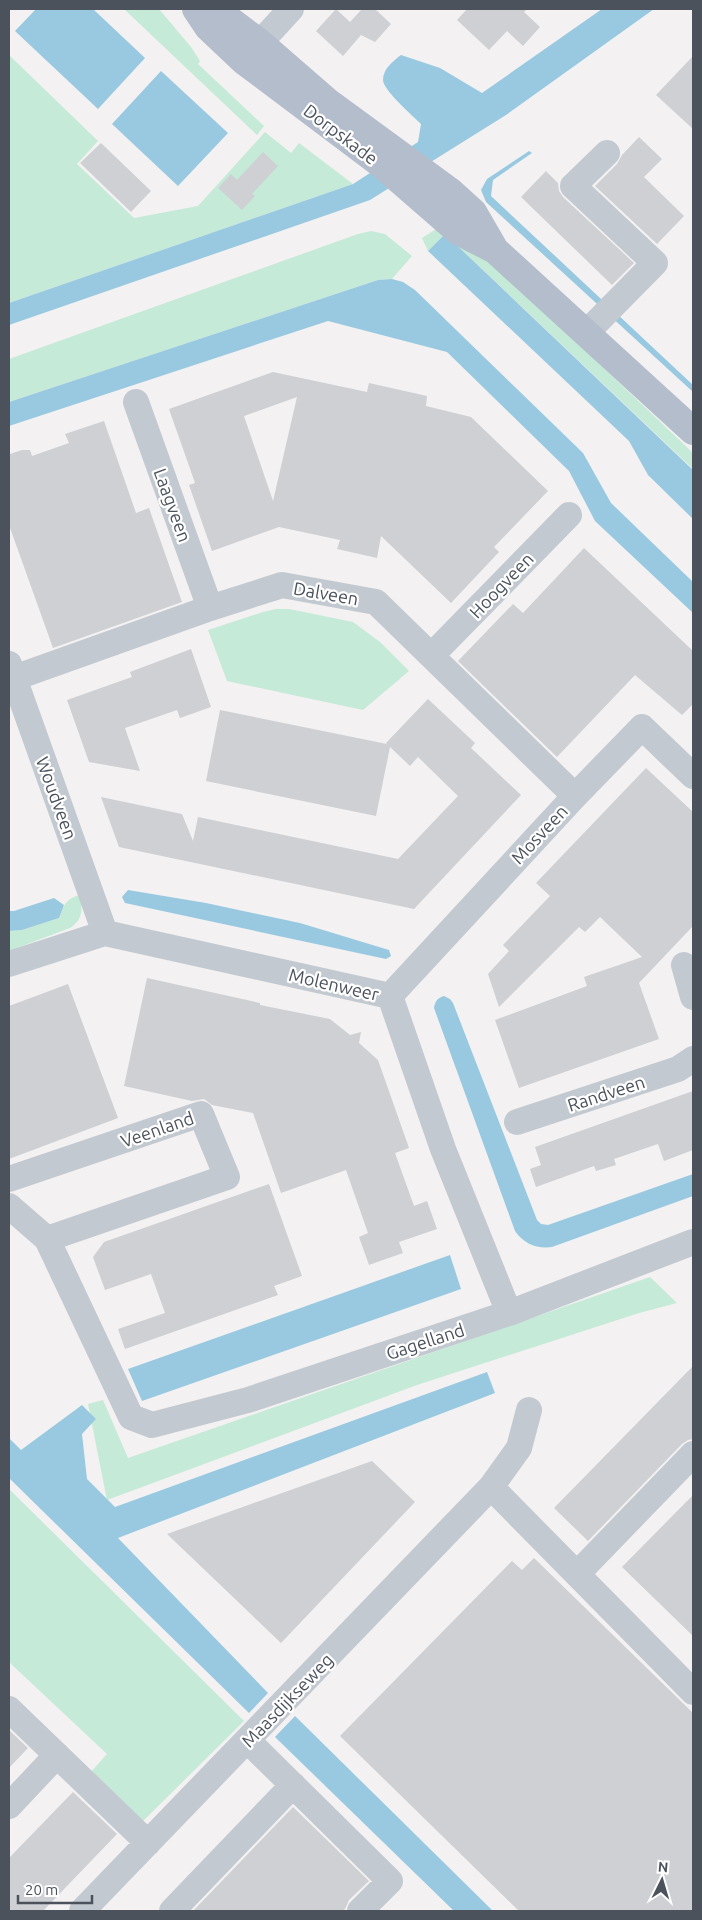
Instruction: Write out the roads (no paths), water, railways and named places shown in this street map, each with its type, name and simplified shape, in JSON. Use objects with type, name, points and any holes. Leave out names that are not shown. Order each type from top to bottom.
[{"type":"main road","name":"Dorpskade","points":[[196,9],[208,27],[252,52],[328,102],[400,166],[451,192],[473,212],[495,250],[601,319],[693,431]]},
{"type":"main road","name":"Dorpskade","points":[[216,9],[252,52]]},
{"type":"street","points":[[252,52],[292,9]]},
{"type":"street","points":[[601,319],[655,263],[574,186],[606,153]]},
{"type":"street","name":"Laagveen","points":[[136,402],[210,608]]},
{"type":"street","name":"Hoogveen","points":[[432,655],[569,515]]},
{"type":"street","name":"Dalveen","points":[[11,671],[282,585],[376,602],[575,796]]},
{"type":"street","name":"Woudveen","points":[[11,671],[105,933]]},
{"type":"street","name":"Mosveen","points":[[390,996],[575,796],[642,727],[693,776]]},
{"type":"street","points":[[9,964],[105,933]]},
{"type":"street","name":"Molenweer","points":[[105,933],[390,996],[443,1149],[509,1313]]},
{"type":"street","points":[[684,965],[693,997]]},
{"type":"street","name":"Randveen","points":[[517,1122],[678,1069],[693,1059]]},
{"type":"street","name":"Veenland","points":[[9,1179],[201,1114],[227,1177],[47,1239]]},
{"type":"street","points":[[9,1206],[47,1239]]},
{"type":"street","name":"Gagelland","points":[[47,1239],[131,1417],[152,1425],[248,1400],[509,1313],[693,1242]]},
{"type":"street","name":"Maasdijkseweg","points":[[82,1911],[491,1487],[519,1448],[529,1410]]},
{"type":"street","points":[[577,1574],[693,1454]]},
{"type":"street","points":[[491,1487],[693,1692]]},
{"type":"street","points":[[9,1709],[148,1843]]},
{"type":"street","points":[[247,1740],[390,1880],[360,1911]]},
{"type":"street","points":[[9,1806],[57,1755]]},
{"type":"street","points":[[172,1911],[293,1786]]},
{"type":"water","points":[[36,9],[93,9],[145,58],[98,109],[15,31]]},
{"type":"water","points":[[602,9],[654,9],[506,115],[370,200],[9,325],[9,303],[353,184],[418,142],[421,124],[393,96],[383,80],[387,69],[401,55],[440,68],[482,93]]},
{"type":"water","points":[[161,71],[228,133],[178,186],[112,124]]},
{"type":"water","points":[[529,151],[532,153],[493,180],[491,196],[693,385],[693,392],[486,202],[481,190],[487,179]]},
{"type":"water","points":[[445,234],[693,470],[693,519],[648,475],[629,441],[428,251]]},
{"type":"water","points":[[392,279],[403,282],[415,290],[583,453],[611,503],[693,582],[693,613],[595,521],[569,471],[447,352],[328,321],[9,426],[9,402],[378,280]]},
{"type":"water","points":[[128,890],[206,903],[300,923],[389,950],[391,956],[386,959],[125,903],[122,897]]},
{"type":"water","points":[[54,898],[64,905],[59,918],[22,930],[9,931],[9,911]]},
{"type":"water","points":[[444,996],[453,1003],[537,1220],[541,1224],[548,1225],[693,1174],[693,1196],[552,1247],[531,1245],[522,1239],[515,1231],[434,1008],[437,1000]]},
{"type":"water","points":[[450,1255],[461,1289],[142,1401],[128,1369]]},
{"type":"water","points":[[487,1372],[495,1393],[118,1538],[268,1693],[249,1713],[9,1478],[9,1438],[21,1450],[82,1405],[96,1419],[82,1434],[87,1479],[115,1507]]},
{"type":"water","points":[[295,1716],[493,1911],[454,1911],[275,1737]]}]
